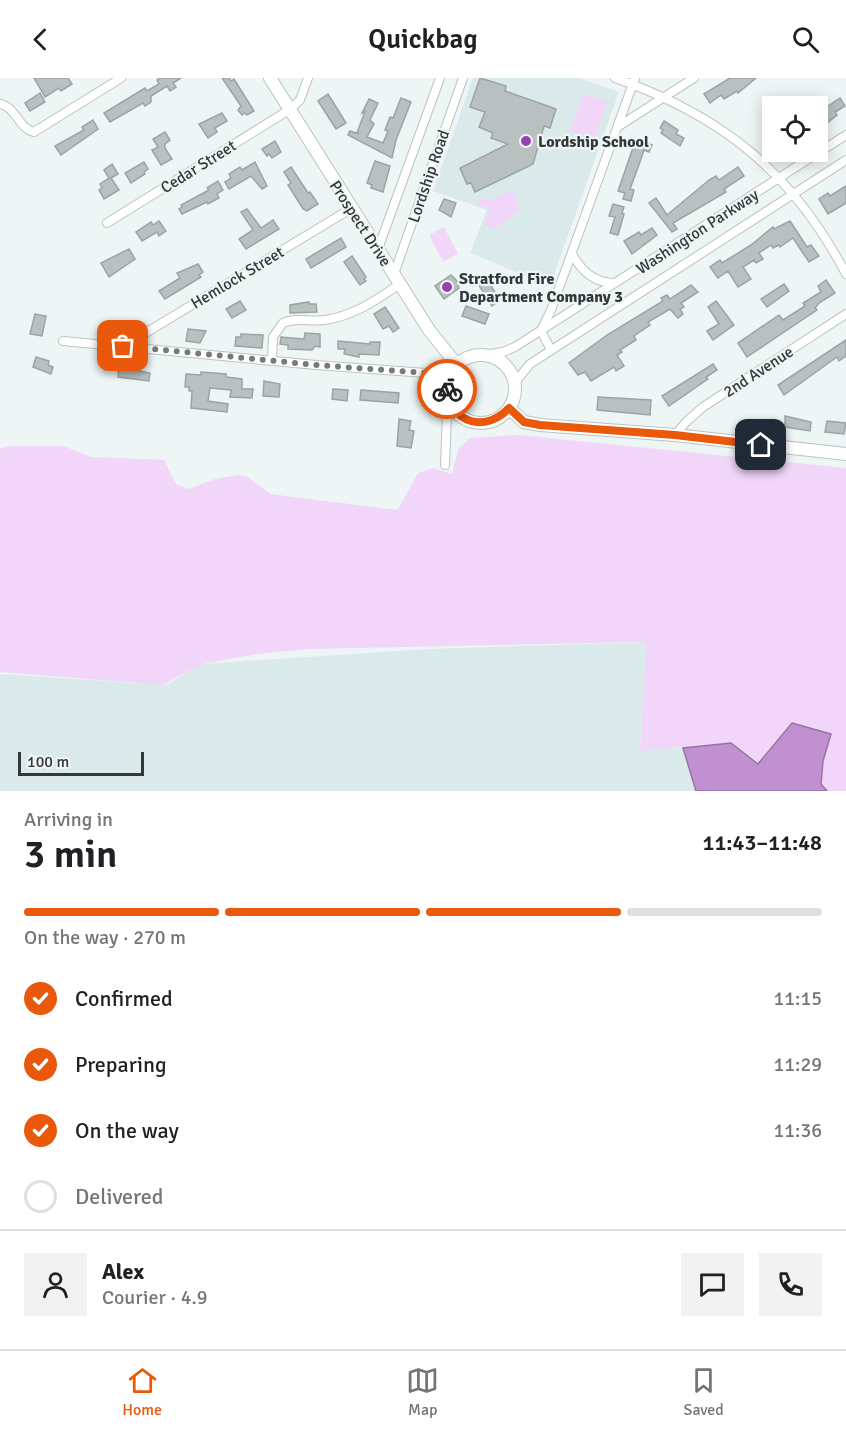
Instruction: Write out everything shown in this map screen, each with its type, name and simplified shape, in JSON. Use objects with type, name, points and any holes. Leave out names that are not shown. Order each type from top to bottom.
[{"type":"main road","name":"Prospect Drive","points":[[270,78],[429,330],[457,365]]},
{"type":"main road","points":[[483,355],[495,358],[506,366],[513,378],[514,390],[509,408],[502,415],[485,423],[466,419],[452,406],[448,398],[449,379],[457,365],[473,356],[483,355]]},
{"type":"main road","points":[[509,408],[524,422],[540,425],[675,435],[846,454]]},
{"type":"street","points":[[0,104],[10,110],[28,130],[34,132],[122,78]]},
{"type":"street","points":[[289,110],[300,100],[308,78]]},
{"type":"street","name":"Lordship Road","points":[[378,249],[440,78]]},
{"type":"street","name":"Lordship Road","points":[[397,279],[463,78]]},
{"type":"street","points":[[615,78],[634,81],[692,110],[752,152],[794,194],[825,235],[846,274]]},
{"type":"street","points":[[619,126],[694,78]]},
{"type":"street","points":[[551,350],[541,331],[572,254],[634,81]]},
{"type":"street","name":"Cedar Street","points":[[107,224],[289,110]]},
{"type":"street","name":"Washington Parkway","points":[[483,355],[516,347],[846,135]]},
{"type":"street","name":"Washington Parkway","points":[[514,390],[523,370],[551,350],[846,160]]},
{"type":"street","name":"Hemlock Street","points":[[123,346],[352,208]]},
{"type":"street","points":[[572,254],[576,263],[591,277],[614,284]]},
{"type":"street","points":[[272,361],[273,337],[283,323],[295,320],[324,321],[347,315],[368,306],[397,279]]},
{"type":"street","name":"2nd Avenue","points":[[675,435],[703,407],[846,314]]},
{"type":"street","points":[[63,341],[426,373],[449,379]]},
{"type":"street","points":[[445,465],[447,414],[452,406]]},
{"type":"shaded area","name":"Lordship School","points":[[473,78],[580,78],[619,92],[550,286],[470,253],[487,210],[433,191]]},
{"type":"shaded area","points":[[583,93],[607,102],[594,139],[570,131]]},
{"type":"shaded area","points":[[513,190],[519,210],[497,228],[484,226],[490,208],[477,205],[481,197],[489,201]]},
{"type":"shaded area","points":[[444,227],[458,254],[443,262],[429,235]]},
{"type":"shaded area","points":[[518,435],[846,468],[846,791],[827,791],[821,784],[823,761],[831,734],[758,764],[731,743],[640,751],[646,642],[308,649],[258,654],[202,664],[163,685],[0,672],[0,449],[8,446],[64,446],[91,457],[164,460],[176,484],[189,489],[215,479],[239,475],[248,477],[270,494],[398,510],[418,473],[433,468],[452,474],[459,448],[470,438]]},
{"type":"shaded area","points":[[646,642],[640,750],[683,748],[696,791],[0,791],[0,674],[166,685],[201,664],[428,649]]},
{"type":"shaded area","points":[[792,723],[831,734],[823,761],[821,784],[827,791],[696,791],[683,748],[731,743],[758,764]]},
{"type":"building","points":[[34,78],[68,78],[72,84],[61,91],[59,88],[45,97]]},
{"type":"building","points":[[181,78],[173,83],[176,87],[170,91],[167,86],[151,96],[151,102],[145,106],[143,103],[110,122],[104,113],[145,88],[147,91],[159,84],[157,80]]},
{"type":"building","points":[[222,78],[229,78],[231,81],[234,79],[254,111],[242,115],[238,110],[241,106]]},
{"type":"building","points":[[480,78],[506,86],[505,91],[556,109],[550,128],[544,126],[533,164],[475,192],[471,183],[467,184],[460,168],[508,144],[491,138],[493,133],[479,127],[485,112],[470,107]]},
{"type":"building","points":[[730,78],[756,78],[738,93],[737,91],[724,99],[721,95],[710,103],[704,94]]},
{"type":"building","points":[[40,93],[45,102],[30,111],[25,103]]},
{"type":"building","points":[[328,94],[346,123],[336,129],[318,101]]},
{"type":"building","points":[[401,98],[411,102],[396,140],[392,158],[348,135],[350,131],[359,134],[357,133],[365,111],[362,113],[369,99],[378,103],[370,120],[374,124],[367,137],[383,143],[390,117],[393,118]]},
{"type":"building","points":[[840,98],[845,106],[835,112],[837,115],[828,122],[828,106]]},
{"type":"building","points":[[222,113],[227,121],[215,128],[217,132],[208,138],[199,124]]},
{"type":"building","points":[[93,120],[98,129],[61,155],[55,146],[84,130],[82,127]]},
{"type":"building","points":[[664,121],[678,130],[676,134],[684,138],[680,146],[661,133],[663,130],[660,128]]},
{"type":"building","points":[[165,132],[170,140],[165,144],[165,148],[172,159],[161,165],[152,150],[158,147],[153,139]]},
{"type":"building","points":[[636,139],[652,145],[649,152],[644,150],[630,189],[634,190],[631,201],[623,199],[625,193],[618,191]]},
{"type":"building","points":[[275,141],[281,152],[272,158],[269,154],[267,156],[262,149]]},
{"type":"building","points":[[375,161],[390,166],[383,192],[371,188],[372,185],[367,183]]},
{"type":"building","points":[[144,162],[148,169],[144,172],[145,174],[131,183],[125,173]]},
{"type":"building","points":[[255,162],[267,186],[262,189],[251,176],[229,189],[225,182],[231,178],[229,174],[240,167],[242,170]]},
{"type":"building","points":[[112,164],[118,174],[111,178],[119,190],[104,199],[99,190],[102,188],[100,184],[109,178],[104,170]]},
{"type":"building","points":[[291,167],[318,204],[307,211],[303,209],[288,185],[291,183],[284,172]]},
{"type":"building","points":[[738,167],[744,176],[724,189],[726,192],[673,223],[677,229],[672,232],[649,203],[656,198],[667,215],[709,180],[716,176],[719,180]]},
{"type":"building","points":[[218,181],[223,190],[217,194],[219,198],[182,214],[179,209],[181,205],[209,190],[207,188]]},
{"type":"building","points":[[846,186],[846,203],[828,214],[819,199],[828,193],[830,196]]},
{"type":"building","points":[[444,199],[456,203],[451,217],[439,210]]},
{"type":"building","points":[[613,204],[624,207],[618,235],[610,233],[615,217],[609,216]]},
{"type":"building","points":[[247,209],[261,228],[273,220],[279,229],[246,249],[239,239],[253,230],[241,212]]},
{"type":"building","points":[[159,221],[166,231],[159,236],[157,232],[142,241],[136,232],[151,222],[153,225]]},
{"type":"building","points":[[790,221],[807,247],[811,245],[819,256],[809,262],[793,238],[780,247],[779,245],[773,248],[771,245],[759,253],[763,259],[756,263],[754,260],[743,267],[751,279],[738,287],[728,271],[718,278],[710,267],[720,260],[722,263],[751,245],[773,227],[774,229]]},
{"type":"building","points":[[652,228],[657,235],[632,254],[624,241],[639,232],[641,235]]},
{"type":"building","points":[[341,238],[346,247],[311,268],[306,259]]},
{"type":"building","points":[[129,249],[135,259],[109,277],[101,263]]},
{"type":"building","points":[[352,256],[366,277],[364,279],[366,281],[360,285],[344,262]]},
{"type":"building","points":[[198,264],[203,272],[199,275],[201,277],[165,299],[159,291],[180,278],[177,273]]},
{"type":"building","name":"Stratford Fire Department Company 3","points":[[451,275],[460,284],[459,288],[444,299],[435,286]]},
{"type":"building","points":[[486,278],[500,300],[492,306],[478,284]]},
{"type":"building","points":[[826,280],[835,293],[819,303],[815,308],[817,310],[747,357],[738,343],[779,315],[783,320],[805,306],[803,303],[821,292],[818,286]]},
{"type":"building","points":[[784,284],[789,291],[767,307],[761,299]]},
{"type":"building","points":[[691,285],[698,292],[681,303],[684,307],[680,309],[683,314],[678,318],[670,309],[648,322],[650,325],[634,336],[636,340],[620,350],[622,352],[617,355],[624,366],[616,371],[614,367],[591,381],[585,372],[578,375],[569,363],[607,335],[663,301],[661,298],[667,295],[670,299]]},
{"type":"building","points":[[240,301],[246,310],[232,318],[226,309]]},
{"type":"building","points":[[716,301],[734,325],[713,340],[707,331],[719,324],[708,307]]},
{"type":"building","points":[[309,302],[309,304],[316,304],[317,312],[290,313],[290,305]]},
{"type":"building","points":[[466,306],[489,314],[485,324],[462,316]]},
{"type":"building","points":[[385,307],[399,328],[393,332],[389,326],[383,329],[374,314]]},
{"type":"building","points":[[35,314],[46,316],[42,336],[30,334]]},
{"type":"building","points":[[188,329],[206,331],[200,343],[186,341]]},
{"type":"building","points":[[305,333],[320,334],[320,347],[315,346],[312,350],[288,349],[288,345],[280,344],[281,337],[304,339]]},
{"type":"building","points":[[241,334],[263,335],[262,348],[235,346],[236,337],[241,337]]},
{"type":"building","points":[[846,340],[846,356],[839,361],[837,357],[784,395],[778,385]]},
{"type":"building","points":[[338,341],[370,344],[370,342],[380,342],[379,355],[359,354],[359,357],[344,354],[345,349],[338,349]]},
{"type":"building","points":[[36,357],[49,361],[48,365],[53,367],[51,374],[33,367]]},
{"type":"building","points":[[713,364],[717,370],[706,377],[708,379],[669,406],[662,396]]},
{"type":"building","points":[[119,367],[150,373],[149,381],[118,377]]},
{"type":"building","points":[[201,372],[226,374],[226,377],[242,379],[242,389],[253,389],[252,398],[230,397],[231,390],[210,388],[208,401],[228,404],[227,412],[191,408],[192,391],[189,391],[189,387],[185,387],[186,374],[201,375]]},
{"type":"building","points":[[264,381],[280,384],[279,397],[263,396]]},
{"type":"building","points":[[333,389],[348,390],[347,401],[332,399]]},
{"type":"building","points":[[361,390],[399,393],[398,403],[360,400]]},
{"type":"building","points":[[598,397],[651,400],[650,415],[597,410]]},
{"type":"building","points":[[785,416],[811,422],[810,431],[785,427]]},
{"type":"building","points":[[399,419],[411,421],[409,430],[414,431],[411,448],[397,446]]},
{"type":"building","points":[[827,421],[846,423],[844,434],[825,432]]},
{"type":"way so far","points":[[123,346],[426,373],[449,379],[447,389]]},
{"type":"place","name":"Lordship School","points":[[526,141]]},
{"type":"place","name":"Stratford Fire Department Company 3","points":[[447,287]]},
{"type":"route","points":[[447,389],[448,398],[458,414],[475,422],[485,423],[494,420],[509,408],[524,422],[540,425],[675,435],[761,445]]}]
